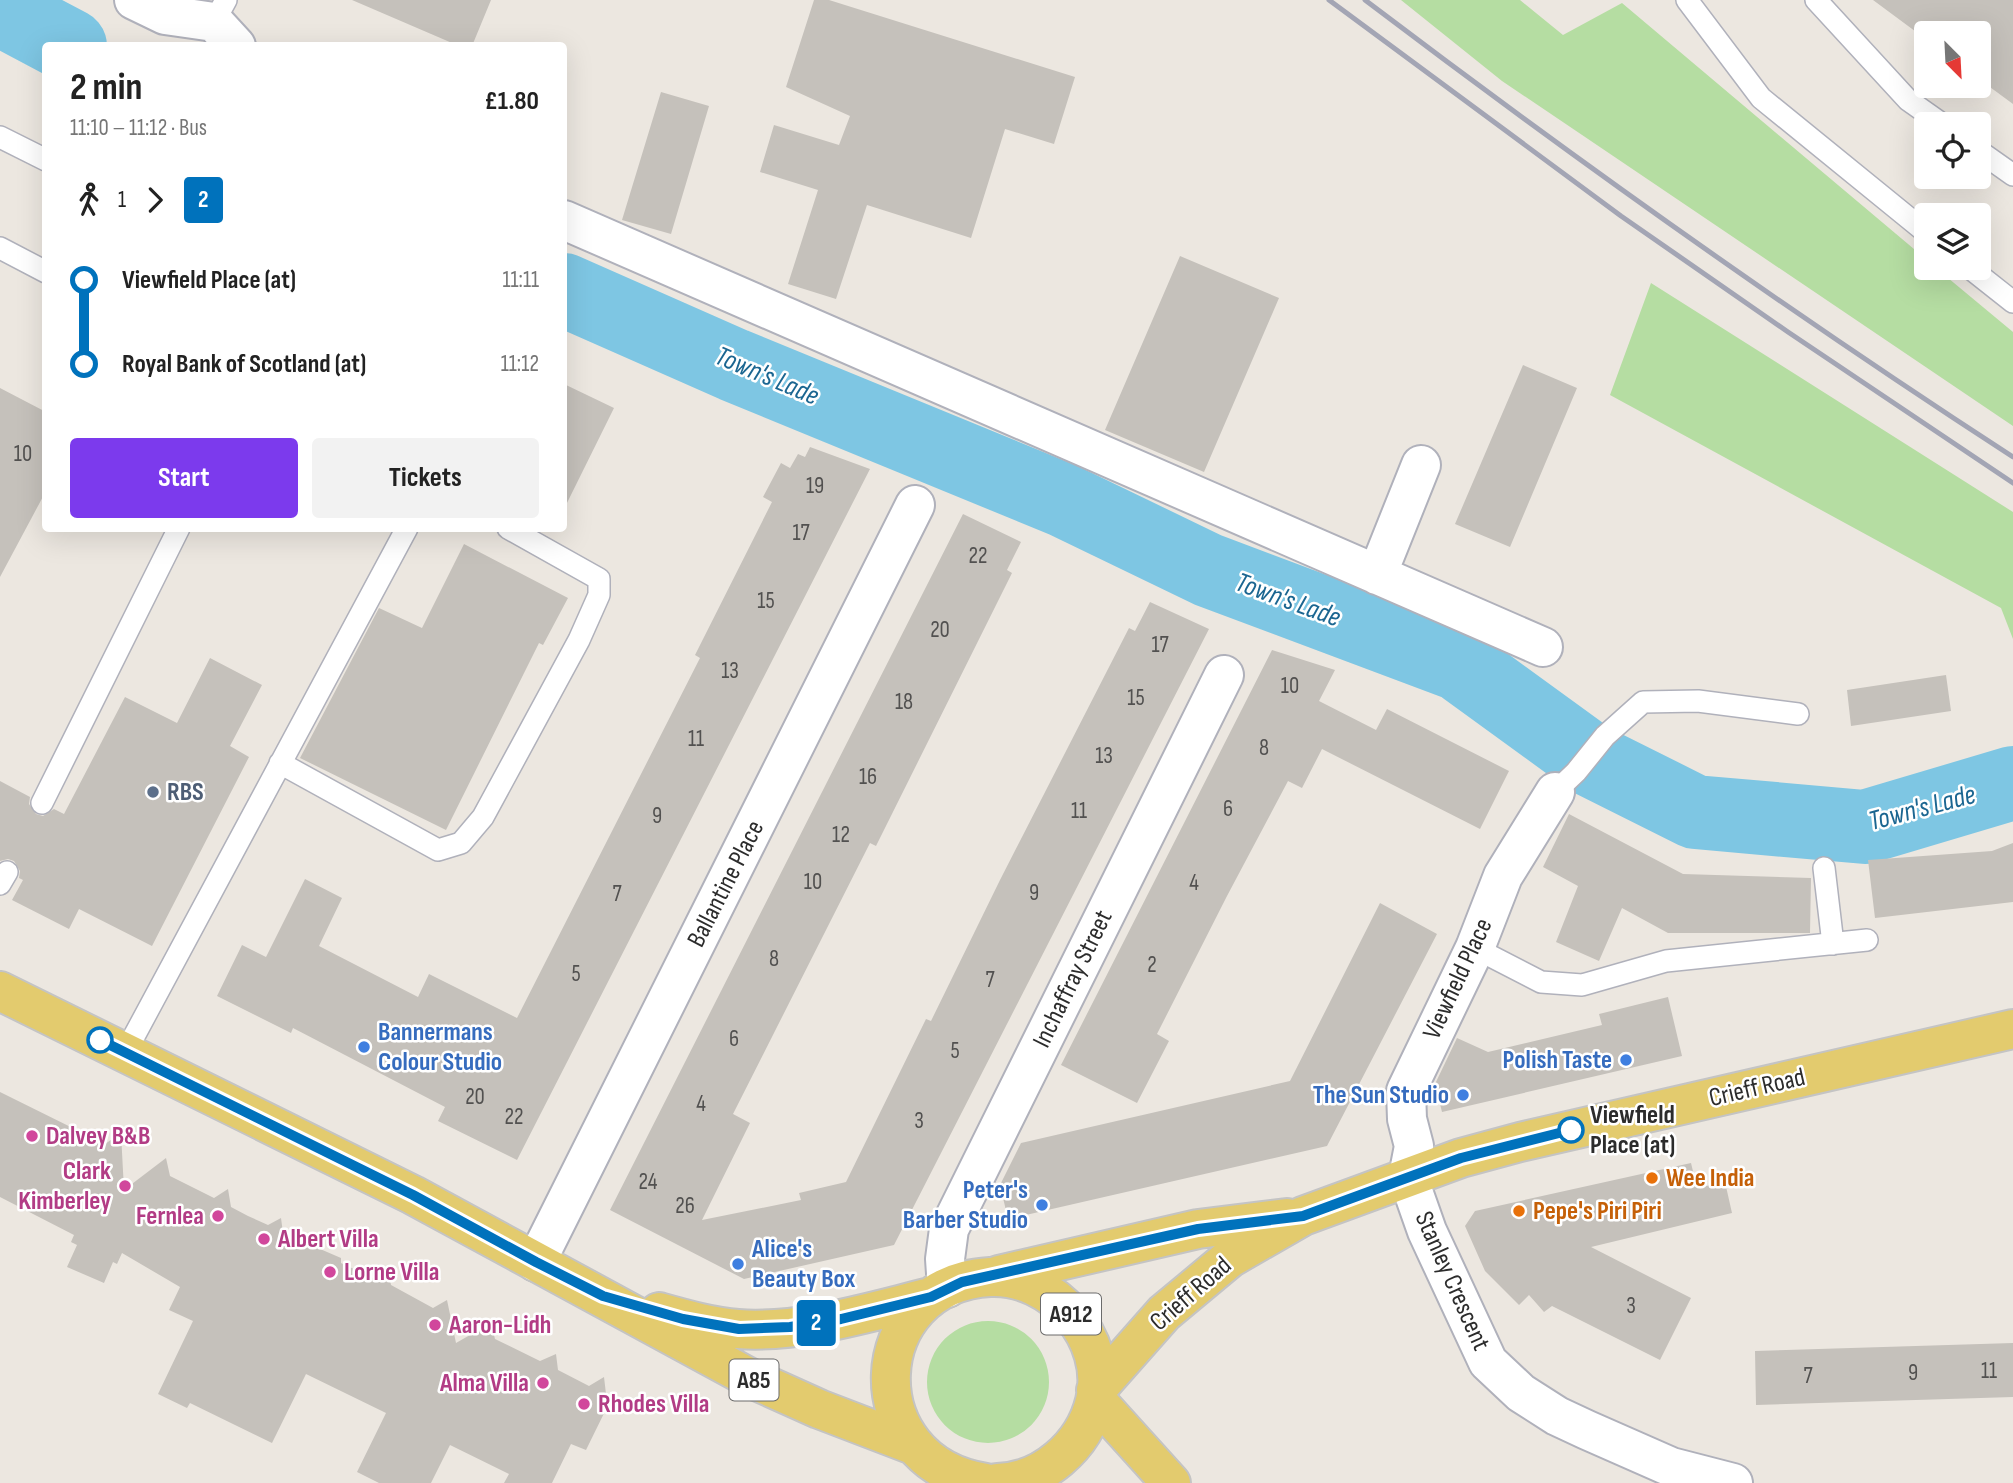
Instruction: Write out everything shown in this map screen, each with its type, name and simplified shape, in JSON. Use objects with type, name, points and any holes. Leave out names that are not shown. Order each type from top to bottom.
[{"type":"main road","name":"A85","points":[[0,991],[413,1195],[750,1378],[913,1446]]},
{"type":"main road","name":"Crieff Road","points":[[1096,1395],[1164,1312],[1230,1258],[1303,1216],[1461,1158],[1520,1142],[2013,1029]]},
{"type":"main road","name":"Crieff Road","points":[[990,1277],[1198,1229],[1303,1216]]},
{"type":"main road","name":"A912","points":[[939,1293],[962,1282],[990,1277],[1031,1284],[1063,1304],[1082,1327],[1090,1343],[1094,1359],[1096,1395],[1084,1429],[1057,1461],[1031,1476],[997,1483]]},
{"type":"main road","name":"A85","points":[[603,1296],[683,1319],[739,1329],[790,1327],[841,1319],[939,1293]]},
{"type":"main road","points":[[939,1293],[905,1327],[896,1345],[891,1363],[890,1383],[895,1413],[913,1446],[927,1459],[967,1480],[986,1483]]},
{"type":"main road","points":[[1096,1395],[1171,1483]]},
{"type":"street","points":[[134,0],[165,15],[225,22]]},
{"type":"street","points":[[567,221],[1543,647]]},
{"type":"street","points":[[1377,575],[1421,465]]},
{"type":"street","name":"Ballantine Place","points":[[536,1262],[915,505]]},
{"type":"street","name":"Inchaffray Street","points":[[939,1293],[949,1229],[1224,675]]},
{"type":"street","name":"Viewfield Place","points":[[1408,1177],[1414,1146],[1407,1119],[1406,1091],[1475,948],[1503,876],[1566,782]]},
{"type":"street","name":"Stanley Crescent","points":[[1408,1177],[1427,1231],[1488,1362],[1513,1385],[1557,1416],[1671,1467],[1733,1483]]},
{"type":"lane","points":[[1687,0],[1760,98],[1914,222]]},
{"type":"lane","points":[[1816,0],[1908,100],[1925,112]]},
{"type":"lane","points":[[0,137],[42,158]]},
{"type":"lane","points":[[1991,159],[2013,175]]},
{"type":"lane","points":[[0,248],[42,270]]},
{"type":"lane","points":[[1985,280],[2013,302]]},
{"type":"lane","points":[[42,803],[177,532]]},
{"type":"lane","points":[[125,1053],[405,532]]},
{"type":"lane","points":[[280,763],[438,849],[461,843],[484,817],[579,640],[599,595],[599,579],[515,532]]},
{"type":"lane","points":[[1566,782],[1605,736],[1643,702],[1698,701],[1798,714]]},
{"type":"lane","points":[[1824,868],[1833,944]]},
{"type":"lane","points":[[1475,948],[1541,982],[1582,985],[1666,961],[1867,940]]},
{"type":"green space","points":[[1401,0],[1520,0],[1563,35],[1622,3],[1914,249],[1914,280],[1950,280],[2013,332],[2013,426],[1502,81]]},
{"type":"green space","points":[[1651,283],[2013,512],[2013,639],[2001,608],[1610,395]]},
{"type":"green space","points":[[988,1321],[1011,1326],[1031,1339],[1044,1359],[1049,1382],[1044,1405],[1031,1425],[1011,1438],[988,1443],[965,1438],[945,1425],[932,1405],[927,1382],[932,1359],[945,1339],[965,1326]]},
{"type":"building","points":[[352,0],[491,0],[474,42],[450,42]]},
{"type":"building","points":[[814,0],[829,0],[1075,77],[1054,144],[1005,129],[971,238],[867,205],[836,299],[788,284],[818,190],[760,172],[774,125],[839,145],[850,116],[786,87]]},
{"type":"building","points":[[1873,0],[2013,0],[2013,104],[1992,89],[1992,21],[1914,21],[1914,30]]},
{"type":"building","points":[[661,92],[709,106],[671,234],[622,220]]},
{"type":"building","points":[[1180,256],[1279,298],[1204,472],[1105,430]]},
{"type":"building","points":[[1523,365],[1577,388],[1510,547],[1455,524]]},
{"type":"building","points":[[567,385],[614,408],[567,503]]},
{"type":"building","points":[[0,388],[42,410],[42,498],[0,577]]},
{"type":"building","points":[[810,447],[870,469],[517,1160],[438,1121],[445,1107],[293,1028],[291,1033],[217,996],[242,945],[266,957],[305,879],[342,898],[319,946],[418,997],[429,974],[517,1018],[700,658],[695,655],[772,502],[763,497],[781,463],[790,468],[798,454],[805,457]]},
{"type":"building","points":[[963,514],[1021,542],[1007,570],[1012,573],[876,846],[870,843],[733,1114],[750,1123],[702,1220],[801,1200],[799,1193],[846,1182],[926,1019],[931,1021],[1129,628],[1135,631],[1150,602],[1209,629],[894,1245],[744,1279],[610,1210]]},
{"type":"building","points":[[464,544],[568,598],[543,645],[539,643],[446,830],[300,758],[379,608],[422,628]]},
{"type":"building","points":[[1272,650],[1335,670],[1319,701],[1376,730],[1387,709],[1509,771],[1480,829],[1322,749],[1302,788],[1288,781],[1227,896],[1157,1034],[1169,1041],[1137,1103],[1061,1065]]},
{"type":"building","name":"RBS","points":[[210,658],[262,685],[230,746],[249,757],[152,946],[79,909],[69,929],[12,900],[23,880],[19,878],[20,871],[14,861],[0,861],[0,781],[30,797],[29,804],[36,814],[43,816],[54,809],[64,814],[125,697],[177,723]]},
{"type":"building","points":[[1946,675],[1951,711],[1851,726],[1847,690]]},
{"type":"building","points":[[1569,814],[1683,874],[1811,878],[1810,933],[1668,933],[1622,908],[1599,961],[1556,942],[1578,886],[1543,867]]},
{"type":"building","points":[[2013,843],[2013,902],[1875,918],[1868,860],[1992,851]]},
{"type":"building","points":[[1380,903],[1437,934],[1327,1146],[1008,1219],[1000,1185],[1021,1143],[1290,1081]]},
{"type":"building","points":[[1668,997],[1682,1056],[1442,1112],[1435,1084],[1457,1038],[1488,1052],[1602,1025],[1599,1014]]},
{"type":"building","points":[[0,1092],[105,1144],[121,1133],[124,1190],[166,1158],[170,1176],[214,1198],[228,1189],[231,1207],[268,1225],[281,1218],[283,1233],[341,1258],[341,1263],[373,1278],[388,1270],[391,1285],[433,1308],[447,1300],[456,1343],[491,1323],[495,1339],[540,1361],[556,1354],[558,1370],[589,1386],[604,1377],[606,1394],[612,1397],[586,1450],[571,1444],[552,1483],[504,1483],[509,1474],[450,1445],[431,1483],[379,1483],[357,1472],[386,1413],[306,1374],[272,1443],[190,1403],[187,1408],[158,1394],[193,1321],[169,1310],[180,1287],[122,1253],[117,1264],[113,1262],[104,1283],[67,1267],[77,1245],[71,1242],[74,1235],[0,1197]]},
{"type":"building","points":[[1691,1163],[1697,1188],[1725,1182],[1732,1213],[1591,1247],[1691,1298],[1660,1360],[1552,1306],[1544,1312],[1529,1295],[1519,1305],[1485,1271],[1465,1226],[1475,1211]]},
{"type":"building","points":[[2013,1343],[2013,1397],[1756,1405],[1755,1351]]},
{"type":"waterway","name":"Town's Lade","points":[[0,9],[62,42]]},
{"type":"waterway","name":"Town's Lade","points":[[567,291],[734,365],[1063,500],[1208,570],[1459,664],[1591,760],[1695,812],[1865,827],[2013,783]]},
{"type":"railway","points":[[1329,0],[1621,216],[2013,483]]},
{"type":"railway","points":[[1365,0],[1524,119],[1685,234],[2013,457]]},
{"type":"bus line","name":"2","points":[[100,1040],[413,1195],[603,1296],[683,1319],[739,1329],[790,1327],[841,1319],[931,1297],[962,1282],[1198,1229],[1303,1216],[1461,1158],[1571,1130]]},
{"type":"place","name":"RBS","points":[[153,792]]},
{"type":"place","name":"Bannermans Colour Studio","points":[[364,1047]]},
{"type":"place","name":"Polish Taste","points":[[1626,1060]]},
{"type":"place","name":"The Sun Studio","points":[[1463,1095]]},
{"type":"place","name":"Viewfield Place (at)","points":[[1571,1130]]},
{"type":"place","name":"Dalvey B&B","points":[[32,1136]]},
{"type":"place","name":"Wee India","points":[[1652,1178]]},
{"type":"place","name":"Clark Kimberley","points":[[125,1186]]},
{"type":"place","name":"Peter's Barber Studio","points":[[1042,1205]]},
{"type":"place","name":"Pepe's Piri Piri","points":[[1519,1211]]},
{"type":"place","name":"Fernlea","points":[[218,1216]]},
{"type":"place","name":"Albert Villa","points":[[264,1239]]},
{"type":"place","name":"Alice's Beauty Box","points":[[738,1264]]},
{"type":"place","name":"Lorne Villa","points":[[330,1272]]},
{"type":"place","name":"Aaron-Lidh","points":[[435,1325]]},
{"type":"place","name":"Alma Villa","points":[[543,1383]]},
{"type":"place","name":"Rhodes Villa","points":[[584,1404]]}]
